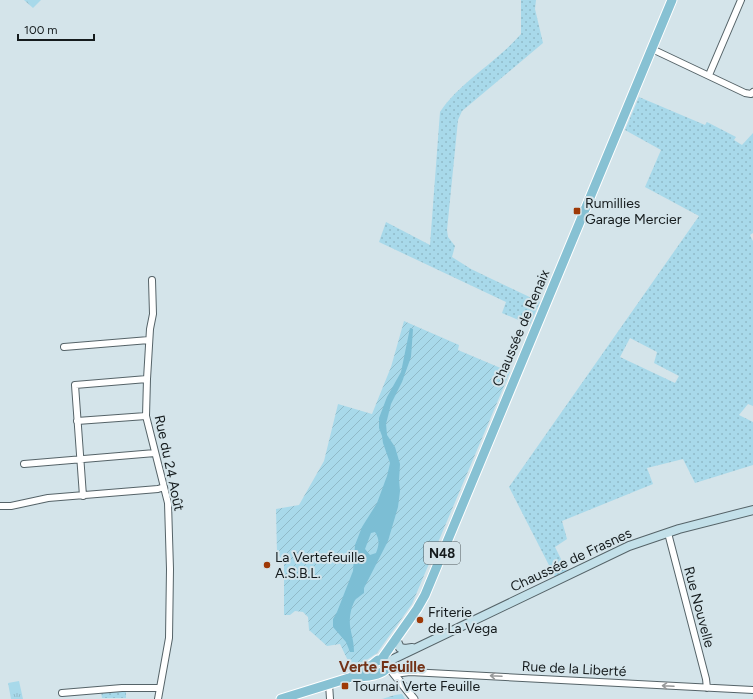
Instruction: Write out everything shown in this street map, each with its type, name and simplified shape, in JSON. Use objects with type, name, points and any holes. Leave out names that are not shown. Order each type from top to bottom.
[{"type":"main road","name":"Chaussée de Renaix","points":[[281,699],[352,677],[381,666],[386,652],[425,595],[672,0]]},
{"type":"main road","name":"Chaussée de Frasnes","points":[[381,666],[415,648],[624,548],[668,533],[753,510]]},
{"type":"main road","points":[[396,639],[399,646],[403,649],[415,648]]},
{"type":"street","points":[[709,75],[741,0]]},
{"type":"street","points":[[652,49],[745,93],[751,94],[753,92]]},
{"type":"street","name":"Rue du 24 Août","points":[[152,280],[153,314],[149,340],[146,416],[168,503],[169,518],[169,638],[158,699]]},
{"type":"street","points":[[64,347],[149,340]]},
{"type":"street","points":[[83,496],[75,385],[147,379]]},
{"type":"street","points":[[77,421],[146,416]]},
{"type":"street","points":[[24,464],[155,453]]},
{"type":"street","points":[[0,506],[11,506],[48,498],[158,489],[164,487]]},
{"type":"street","name":"Rue Nouvelle","points":[[668,533],[706,679],[707,688]]},
{"type":"street","points":[[381,666],[394,674],[414,699]]},
{"type":"street","name":"Rue de la Liberté","points":[[394,674],[410,672],[753,690]]},
{"type":"street","points":[[329,684],[330,699]]},
{"type":"street","points":[[62,694],[122,688],[160,688]]},
{"type":"green space","points":[[24,0],[41,0],[33,8]]},
{"type":"green space","points":[[521,0],[536,0],[535,9],[543,43],[462,111],[458,120],[447,230],[448,237],[455,246],[452,257],[471,269],[540,302],[530,325],[502,313],[506,302],[379,242],[386,222],[430,245],[440,112],[458,91],[501,54],[521,34]]},
{"type":"green space","points":[[639,97],[705,125],[707,122],[736,137],[734,140],[742,145],[753,133],[753,233],[750,235],[753,241],[753,406],[748,404],[739,415],[753,422],[753,465],[695,483],[683,459],[647,468],[653,484],[562,521],[567,539],[555,547],[567,571],[555,577],[509,487],[699,216],[645,187],[661,150],[625,130]],"holes":[[[630,338],[657,352],[654,363],[679,376],[675,383],[620,357]]]},
{"type":"green space","points":[[404,321],[459,345],[458,350],[510,372],[412,604],[377,653],[365,661],[363,666],[352,669],[340,644],[327,646],[309,630],[308,617],[303,612],[295,611],[290,615],[284,615],[284,561],[277,554],[276,509],[299,505],[324,461],[338,404],[372,414],[391,367]]},
{"type":"green space","points":[[19,681],[23,699],[11,699],[8,683]]},
{"type":"green space","points":[[126,690],[126,698],[102,698],[101,692]]},
{"type":"green space","points":[[402,694],[405,699],[382,699],[395,695]]},
{"type":"shaded area","points":[[410,328],[413,329],[411,357],[402,382],[391,404],[386,424],[387,435],[395,447],[400,464],[400,491],[398,507],[388,541],[364,588],[364,593],[356,599],[352,607],[350,614],[350,625],[354,652],[350,652],[346,642],[333,627],[333,619],[353,571],[355,545],[362,527],[377,503],[387,476],[390,463],[379,428],[379,418],[387,397],[401,372]],"holes":[[[375,532],[378,538],[377,550],[376,553],[370,555],[365,549],[371,533]]]},
{"type":"place","name":"Rumillies Garage Mercier","points":[[577,211]]},
{"type":"place","name":"La Vertefeuille A.S.B.L.","points":[[267,565]]},
{"type":"place","name":"Friterie de La Vega","points":[[420,620]]},
{"type":"place","name":"Tournai Verte Feuille","points":[[345,686]]},
{"type":"district","name":"Verte Feuille","points":[[382,667]]}]
